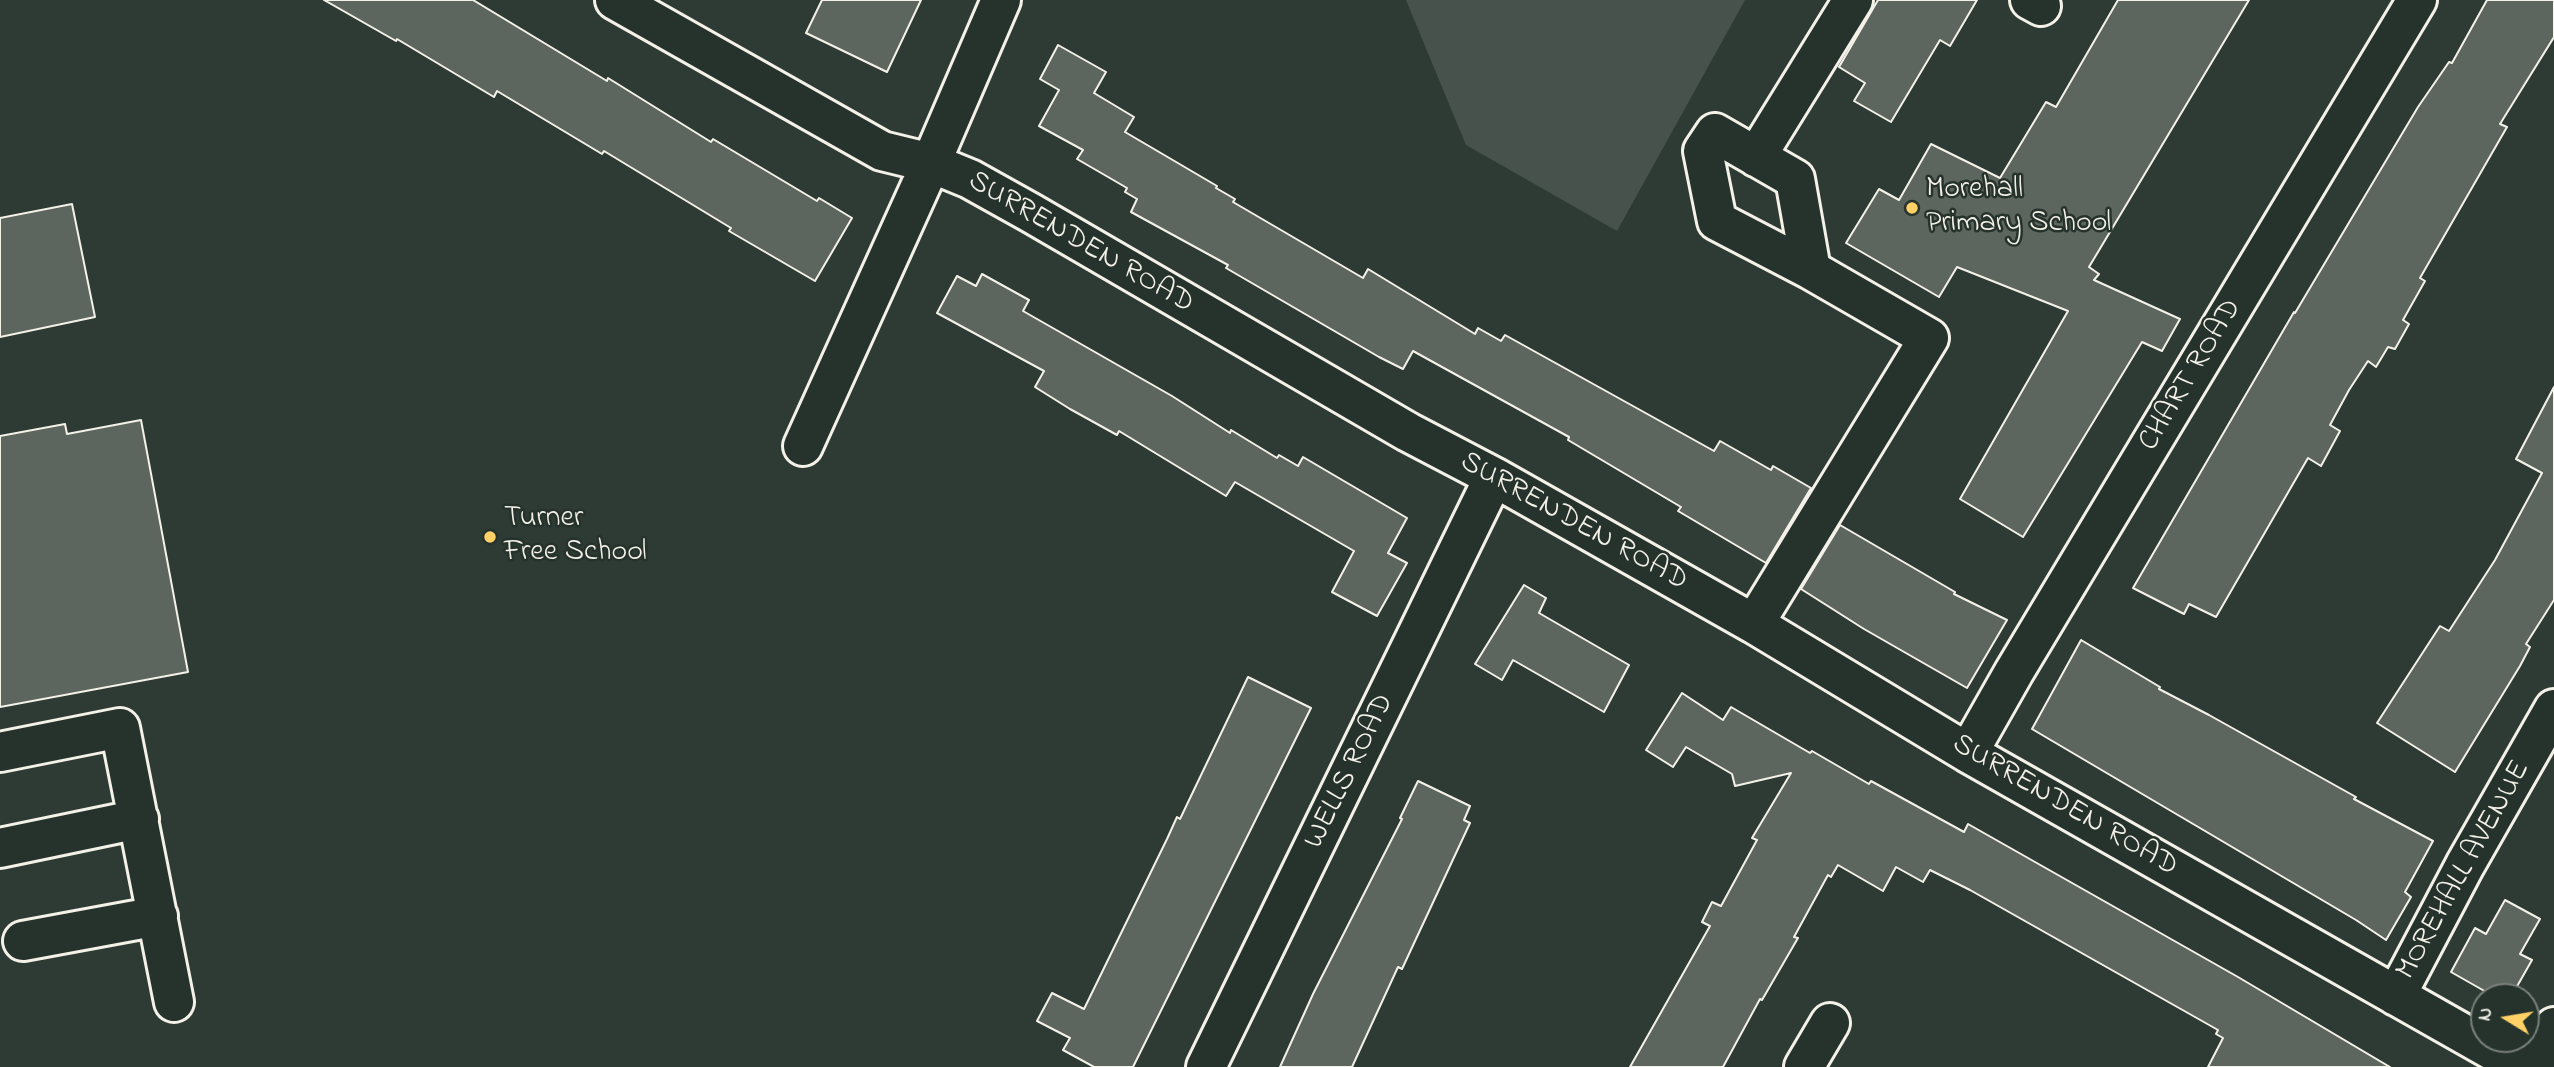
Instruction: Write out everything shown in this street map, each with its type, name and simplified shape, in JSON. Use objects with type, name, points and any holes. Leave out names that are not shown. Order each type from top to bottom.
[{"type":"street","name":"SURRENDEN ROAD","points":[[615,0],[882,151],[931,163],[970,179],[1019,206],[1397,426],[1494,477],[1754,624],[1968,753],[2522,1067]]},
{"type":"street","points":[[803,446],[931,163],[1000,0]]},
{"type":"street","points":[[1756,157],[1853,0]]},
{"type":"street","name":"CHART ROAD","points":[[1968,753],[2417,0]]},
{"type":"street","points":[[1754,624],[1929,338],[1811,270],[1717,221],[1703,151],[1715,133],[1795,179],[1811,270]]},
{"type":"street","name":"WELLS ROAD","points":[[1206,1067],[1494,477]]},
{"type":"street","name":"MOREHALL AVENUE","points":[[2396,996],[2465,865],[2554,709]]},
{"type":"street","points":[[0,752],[120,728],[174,1002]]},
{"type":"street","points":[[0,848],[139,819]]},
{"type":"street","points":[[23,941],[158,916]]},
{"type":"street","points":[[1804,1067],[1830,1023]]},
{"type":"street","points":[[2534,1067],[2554,1027]]},
{"type":"shaded area","points":[[1406,0],[1745,0],[1617,231],[1466,145]]},
{"type":"building","points":[[324,0],[473,0],[607,81],[608,78],[711,142],[713,139],[817,201],[819,198],[852,218],[815,281],[729,231],[731,228],[604,151],[602,154],[497,91],[494,97],[397,39],[396,41]]},
{"type":"building","points":[[822,0],[921,0],[887,72],[806,33]]},
{"type":"building","points":[[1878,0],[1977,0],[1950,46],[1940,40],[1891,122],[1854,101],[1865,83],[1839,67]]},
{"type":"building","points":[[2118,0],[2249,0],[2089,267],[2099,274],[2094,280],[2180,319],[2162,351],[2142,342],[2023,537],[1960,499],[2068,311],[1957,267],[1939,297],[1846,243],[1879,189],[1899,200],[1931,144],[2000,178],[2046,102],[2056,107]]},
{"type":"building","points":[[2487,0],[2554,0],[2554,37],[2500,124],[2507,127],[2420,278],[2425,281],[2403,320],[2409,324],[2395,349],[2388,347],[2376,367],[2368,361],[2330,425],[2340,431],[2321,466],[2308,458],[2216,617],[2189,604],[2184,614],[2133,588],[2294,312],[2418,107],[2449,62],[2452,63]]},
{"type":"building","points":[[1058,45],[1106,72],[1094,93],[1134,117],[1125,132],[1217,186],[1216,188],[1235,199],[1233,202],[1363,278],[1368,269],[1475,334],[1478,328],[1501,341],[1505,335],[1714,451],[1720,441],[1771,470],[1773,466],[1811,488],[1766,563],[1678,511],[1681,507],[1568,440],[1569,437],[1413,351],[1403,369],[1379,357],[1226,268],[1228,265],[1131,212],[1137,199],[1125,192],[1127,188],[1077,159],[1083,150],[1039,126],[1059,90],[1040,79]]},
{"type":"building","points":[[72,204],[95,317],[0,337],[0,218]]},
{"type":"building","points":[[982,274],[1029,300],[1023,311],[1172,396],[1230,433],[1231,430],[1277,458],[1279,455],[1298,466],[1303,457],[1407,518],[1388,553],[1407,563],[1377,616],[1332,592],[1354,551],[1235,482],[1226,496],[1119,431],[1117,435],[1070,409],[1035,387],[1044,371],[937,313],[957,276],[976,286]]},
{"type":"building","points":[[2554,387],[2554,600],[2526,644],[2530,647],[2520,666],[2455,772],[2377,723],[2440,626],[2449,631],[2495,560],[2542,473],[2516,459]]},
{"type":"building","points":[[141,420],[188,672],[0,707],[0,436],[65,424],[67,434]]},
{"type":"building","points":[[1840,525],[1955,592],[1954,594],[2007,620],[1967,688],[1801,589]]},
{"type":"building","points":[[1524,585],[1546,598],[1539,613],[1629,665],[1604,712],[1513,660],[1502,680],[1475,664]]},
{"type":"building","points":[[2081,640],[2160,687],[2159,689],[2433,841],[2405,892],[2411,897],[2386,940],[2032,729]]},
{"type":"building","points":[[1248,677],[1311,708],[1133,1067],[1094,1067],[1063,1050],[1070,1038],[1037,1021],[1052,993],[1084,1009]]},
{"type":"building","points":[[1682,693],[1723,720],[1731,707],[1810,753],[1812,751],[1869,784],[1871,781],[1964,832],[1968,824],[2238,977],[2390,1067],[2208,1067],[2223,1038],[2216,1034],[2218,1030],[1970,890],[1930,870],[1923,882],[1896,867],[1883,891],[1838,865],[1831,877],[1828,875],[1794,937],[1798,938],[1762,1000],[1760,999],[1723,1067],[1630,1067],[1710,926],[1702,922],[1712,902],[1721,906],[1757,840],[1752,838],[1791,773],[1735,786],[1732,774],[1686,747],[1673,767],[1646,750]]},
{"type":"building","points":[[1418,781],[1470,806],[1464,820],[1470,823],[1402,969],[1398,967],[1352,1067],[1280,1067],[1313,994],[1402,819],[1400,818]]},
{"type":"building","points":[[2505,900],[2540,919],[2520,954],[2532,960],[2519,983],[2470,983],[2451,972],[2475,928],[2486,934]]},
{"type":"place","name":"Morehall Primary School","points":[[1912,208]]},
{"type":"place","name":"Turner Free School","points":[[490,537]]}]
